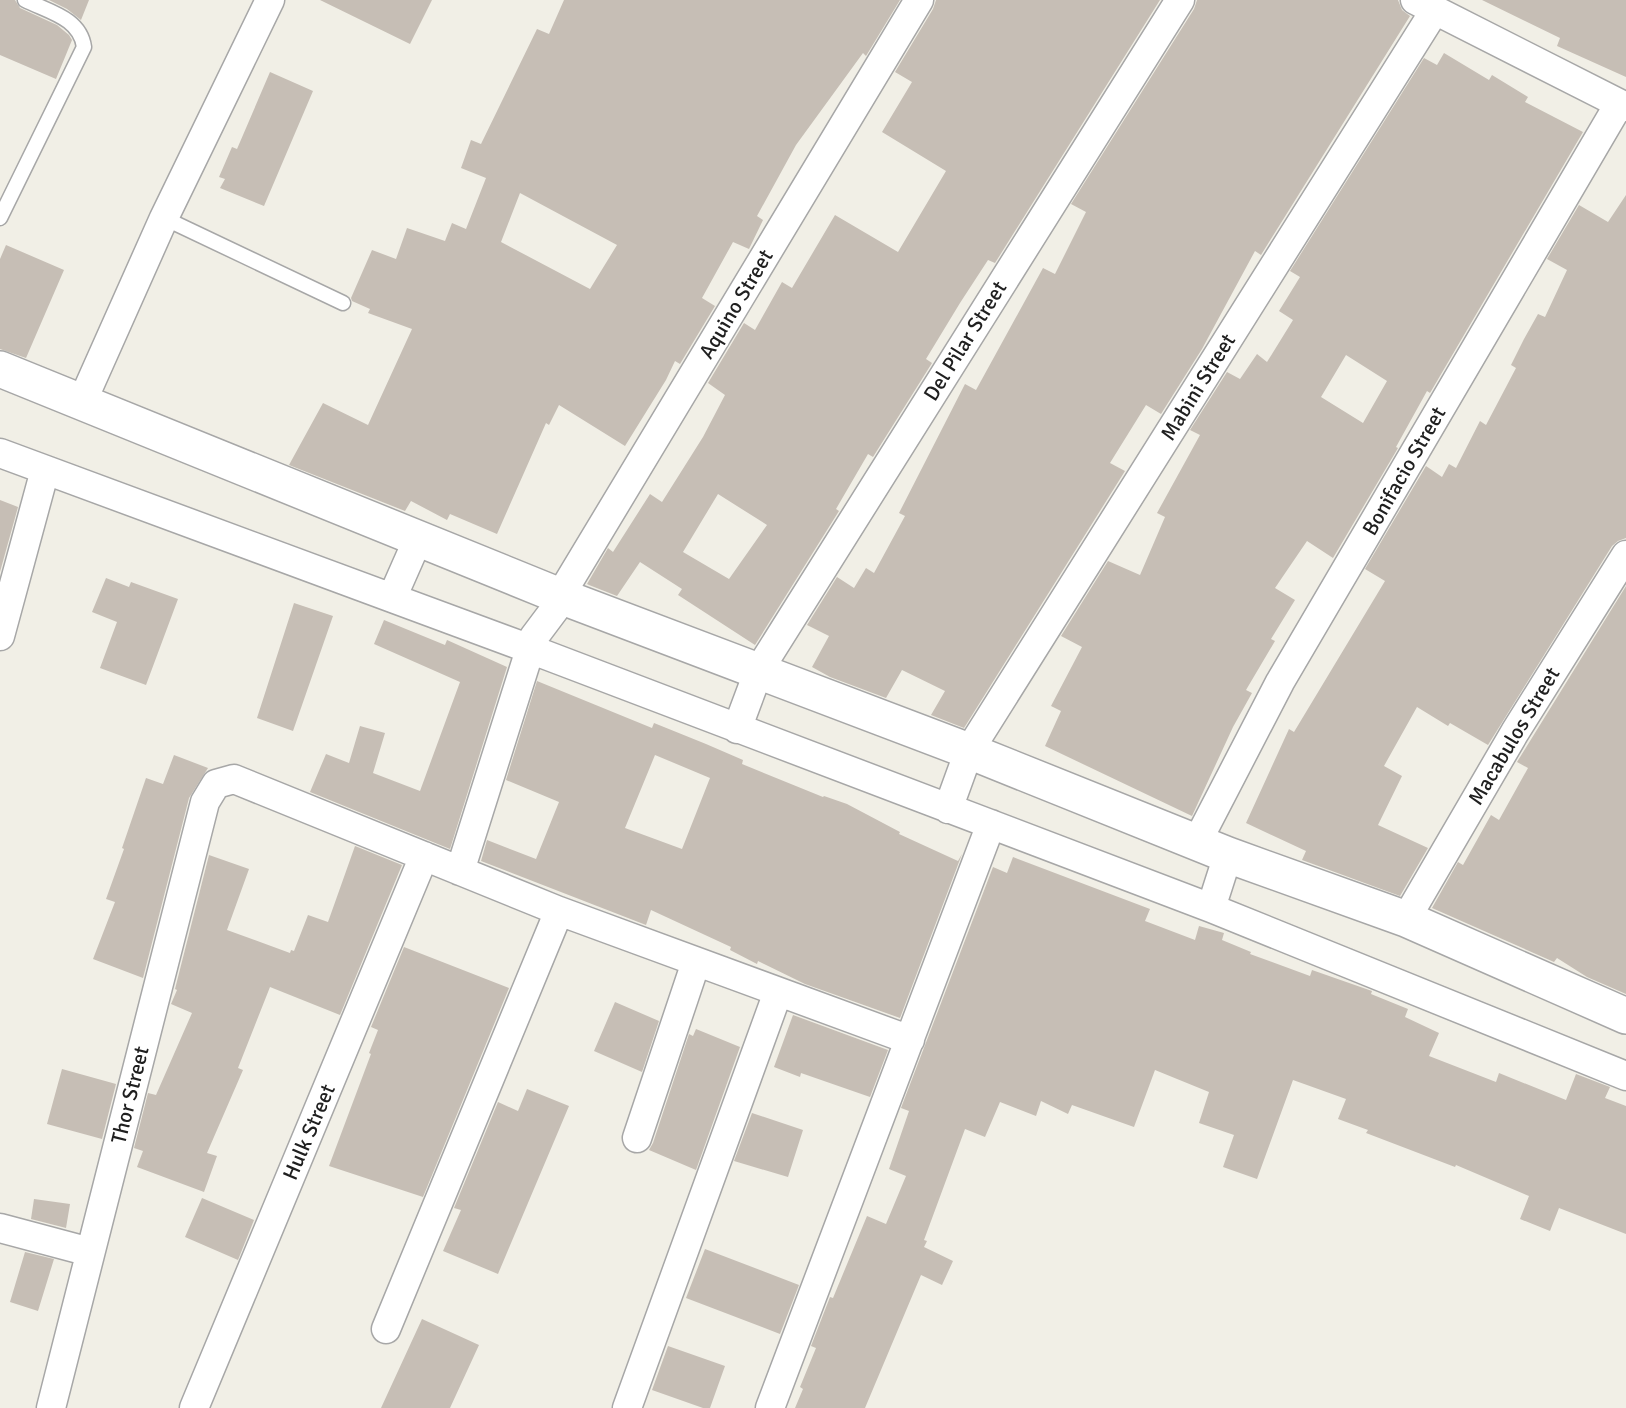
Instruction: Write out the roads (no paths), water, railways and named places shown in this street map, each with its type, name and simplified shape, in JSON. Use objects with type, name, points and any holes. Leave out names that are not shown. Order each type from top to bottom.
[{"type":"street","points":[[82,402],[164,218],[270,0]]},
{"type":"street","name":"Aquino Street","points":[[460,871],[532,643],[919,0]]},
{"type":"street","name":"Del Pilar Street","points":[[738,724],[756,677],[1180,0]]},
{"type":"street","points":[[1425,5],[1623,106]]},
{"type":"street","name":"Mabini Street","points":[[949,804],[966,758],[1425,5]]},
{"type":"street","name":"Bonifacio Street","points":[[1197,842],[1280,682],[1623,106]]},
{"type":"street","points":[[0,369],[558,603],[966,758],[1197,842],[1226,862],[1406,919],[1626,1016]]},
{"type":"street","points":[[0,453],[532,643],[949,804],[991,824],[1212,904],[1626,1076]]},
{"type":"street","points":[[0,636],[45,470]]},
{"type":"street","points":[[395,592],[416,544]]},
{"type":"street","name":"Macabulos Street","points":[[1406,919],[1515,733],[1626,555]]},
{"type":"street","name":"Thor Street","points":[[51,1408],[205,802],[216,784],[234,779],[424,856]]},
{"type":"street","points":[[770,1408],[991,824]]},
{"type":"street","points":[[424,856],[559,911],[910,1040]]},
{"type":"street","name":"Hulk Street","points":[[194,1408],[424,856]]},
{"type":"street","points":[[1212,904],[1226,862]]},
{"type":"street","points":[[386,1329],[559,911]]},
{"type":"street","points":[[637,1138],[696,962]]},
{"type":"street","points":[[627,1408],[778,992]]},
{"type":"street","points":[[0,1228],[90,1252]]},
{"type":"lane","points":[[0,218],[84,47],[82,34],[75,24],[25,0]]},
{"type":"lane","points":[[164,218],[343,303]]}]
